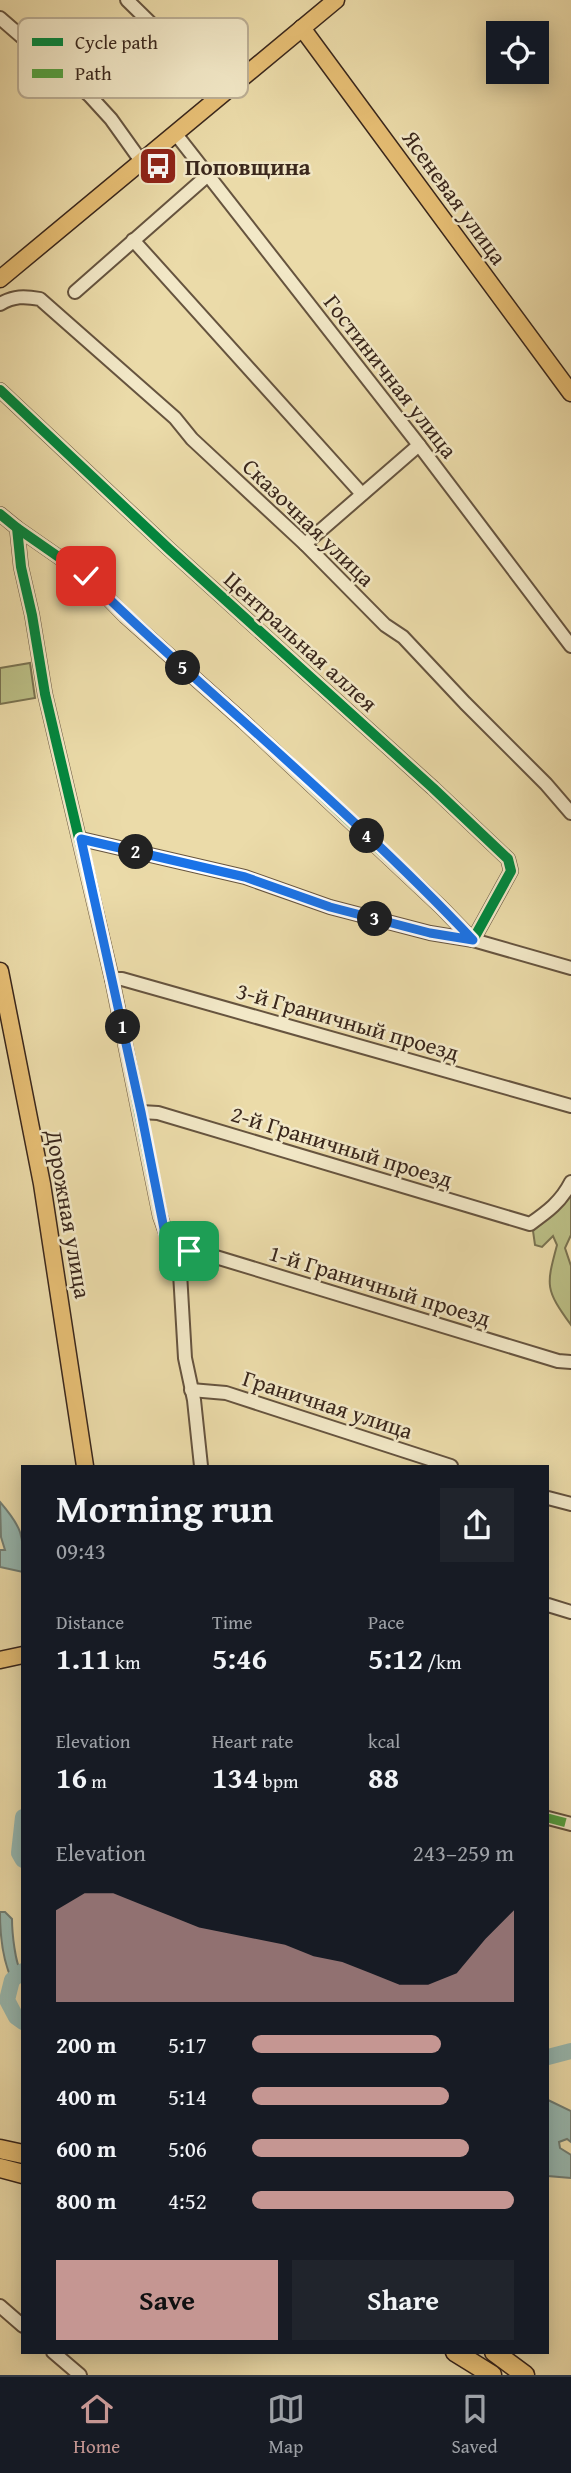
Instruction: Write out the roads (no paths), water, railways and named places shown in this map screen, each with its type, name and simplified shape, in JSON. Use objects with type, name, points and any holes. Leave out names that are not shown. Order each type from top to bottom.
[{"type":"highway","points":[[0,2149],[21,2154]]},
{"type":"highway","points":[[0,2168],[21,2173]]},
{"type":"highway","points":[[458,2354],[492,2375]]},
{"type":"highway","points":[[497,2354],[525,2375]]},
{"type":"main road","points":[[248,73],[336,0]]},
{"type":"main road","name":"Ясеневая улица","points":[[302,28],[571,393]]},
{"type":"main road","points":[[0,279],[218,98]]},
{"type":"main road","name":"Дорожная улица","points":[[0,971],[42,1184],[85,1465]]},
{"type":"main road","points":[[0,1660],[20,1656]]},
{"type":"street","points":[[127,0],[145,18]]},
{"type":"street","points":[[0,18],[18,34]]},
{"type":"street","points":[[92,98],[111,119],[141,161]]},
{"type":"street","name":"Гостиничная улица","points":[[175,133],[419,445],[571,646]]},
{"type":"street","points":[[75,292],[208,175]]},
{"type":"street","points":[[133,240],[362,494]]},
{"type":"street","name":"Сказочная улица","points":[[0,304],[12,297],[40,299],[175,418],[192,439],[305,544],[385,625],[403,637],[571,813]]},
{"type":"street","name":"Центральная аллея","points":[[0,390],[169,549],[508,859],[511,871],[473,940]]},
{"type":"street","points":[[305,544],[419,445]]},
{"type":"street","points":[[0,514],[86,576],[125,616],[244,722],[441,906],[473,940]]},
{"type":"street","points":[[17,528],[21,567],[45,694],[81,839],[165,1234],[179,1256],[185,1358],[194,1400],[201,1465]]},
{"type":"street","points":[[81,839],[245,877],[330,907],[430,933],[473,940],[571,968]]},
{"type":"street","name":"3-й Граничный проезд","points":[[112,979],[136,983],[571,1107]]},
{"type":"street","name":"2-й Граничный проезд","points":[[141,1112],[158,1113],[530,1224],[552,1209],[571,1182]]},
{"type":"street","name":"1-й Граничный проезд","points":[[179,1256],[196,1251],[558,1361],[571,1362]]},
{"type":"street","name":"Граничная улица","points":[[191,1390],[226,1393],[448,1465]]},
{"type":"street","points":[[549,1499],[571,1504]]},
{"type":"street","points":[[549,1605],[571,1612]]},
{"type":"street","points":[[549,1818],[571,1824]]},
{"type":"street","points":[[0,2306],[21,2324]]},
{"type":"street","points":[[55,2354],[80,2375]]},
{"type":"water","points":[[0,1502],[18,1527],[21,1539],[21,1572],[0,1567],[0,1550],[5,1550],[1,1537]]},
{"type":"water","points":[[0,1912],[5,1912],[12,1919],[13,1939],[21,1971],[12,1980],[2,1947]]},
{"type":"water","points":[[549,2100],[571,2111],[571,2142],[567,2139],[559,2142],[560,2148],[571,2155],[571,2178],[549,2176]]},
{"type":"waterway","points":[[21,1835],[21,1856]]},
{"type":"waterway","points":[[21,1973],[12,1980],[7,2000],[16,2017],[21,2021]]},
{"type":"waterway","points":[[549,2057],[571,2051]]},
{"type":"place","name":"Поповщина","points":[[158,166]]}]
